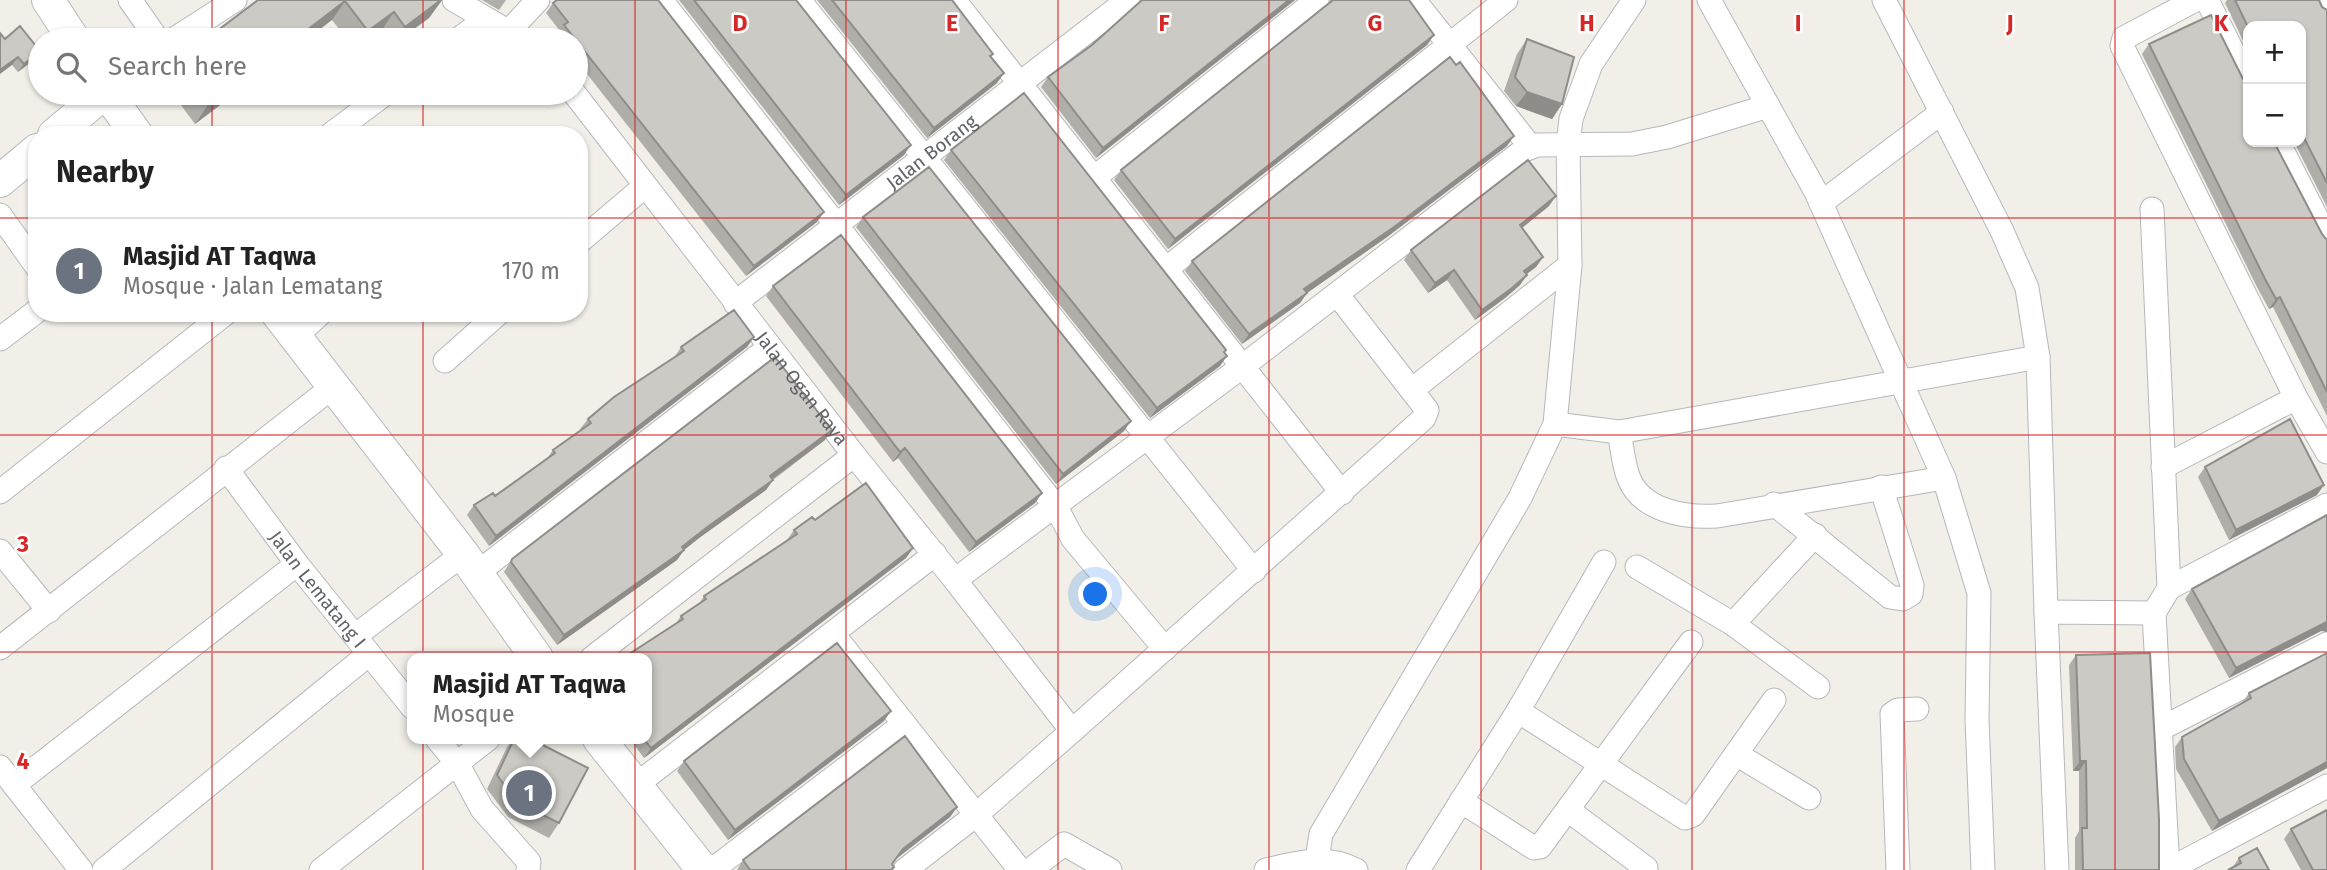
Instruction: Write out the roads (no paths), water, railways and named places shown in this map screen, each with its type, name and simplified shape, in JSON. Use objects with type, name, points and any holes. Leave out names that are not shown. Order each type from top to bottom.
[{"type":"street","points":[[48,0],[66,28]]},
{"type":"street","points":[[130,0],[150,28]]},
{"type":"street","points":[[192,28],[235,0]]},
{"type":"street","points":[[454,0],[503,28]]},
{"type":"street","points":[[520,28],[538,0]]},
{"type":"street","points":[[661,0],[1056,507],[1073,539],[1165,649]]},
{"type":"street","points":[[799,0],[1146,439],[1254,571]]},
{"type":"street","points":[[954,0],[1342,493]]},
{"type":"street","name":"Jalan Borang","points":[[735,303],[834,224],[1128,0]]},
{"type":"street","points":[[1094,178],[1317,0]]},
{"type":"street","points":[[1414,0],[1530,146]]},
{"type":"street","points":[[1166,269],[1506,0]]},
{"type":"street","points":[[1317,859],[1321,834],[1520,498],[1555,424],[1570,265],[1568,145],[1583,82],[1634,0]]},
{"type":"street","points":[[1709,0],[1821,203],[1944,478],[1979,593],[1977,719],[1983,870]]},
{"type":"street","points":[[1884,0],[2016,261],[2026,288],[2038,357],[2057,870]]},
{"type":"street","points":[[2195,0],[2124,38],[2122,46],[2296,398],[2327,452]]},
{"type":"street","points":[[2207,0],[2243,72]]},
{"type":"street","points":[[2322,0],[2327,10]]},
{"type":"street","points":[[474,28],[486,19]]},
{"type":"street","points":[[65,126],[91,105]]},
{"type":"street","points":[[115,105],[130,126]]},
{"type":"street","points":[[342,126],[370,105]]},
{"type":"street","name":"Jalan Ogan Raya","points":[[583,105],[854,455],[598,653]]},
{"type":"street","points":[[955,580],[1243,366],[1530,146],[1632,144],[1679,134],[1768,106]]},
{"type":"street","points":[[1821,203],[1942,112]]},
{"type":"street","points":[[2281,147],[2327,238]]},
{"type":"street","points":[[0,181],[28,158]]},
{"type":"street","points":[[588,234],[645,186]]},
{"type":"street","points":[[2152,209],[2169,588]]},
{"type":"street","points":[[0,215],[28,254]]},
{"type":"street","points":[[1413,389],[1570,265]]},
{"type":"street","points":[[905,870],[976,815],[1342,493],[1426,415],[1427,410],[1413,389],[1337,294]]},
{"type":"street","points":[[0,339],[28,318]]},
{"type":"street","points":[[0,492],[215,322]]},
{"type":"street","points":[[445,361],[489,322]]},
{"type":"street","points":[[287,324],[470,563],[533,653]]},
{"type":"street","points":[[104,870],[362,645],[470,563],[770,347]]},
{"type":"street","points":[[1555,424],[1619,432],[2038,357]]},
{"type":"street","points":[[0,648],[335,385]]},
{"type":"street","points":[[2163,467],[2296,398]]},
{"type":"street","points":[[1619,432],[1628,475],[1637,491],[1659,507],[1696,517],[1944,478]]},
{"type":"street","points":[[854,455],[935,554],[1072,731]]},
{"type":"street","name":"Jalan Lematang I","points":[[226,468],[297,564],[407,701]]},
{"type":"street","points":[[1774,504],[1890,597],[1908,598],[1912,585],[1881,487]]},
{"type":"street","points":[[2327,505],[2169,588],[2154,613],[2168,870],[2327,786]]},
{"type":"street","points":[[1733,624],[1815,535]]},
{"type":"street","points":[[0,551],[50,611]]},
{"type":"street","points":[[636,785],[935,554]]},
{"type":"street","points":[[1418,870],[1518,711],[1604,562]]},
{"type":"street","points":[[81,870],[7,776],[297,564]]},
{"type":"street","points":[[1637,567],[1733,624],[1818,687]]},
{"type":"street","points":[[2046,612],[2154,613]]},
{"type":"street","points":[[833,634],[1020,870]]},
{"type":"street","points":[[1461,801],[1534,848],[1540,848],[1691,642]]},
{"type":"street","points":[[2160,729],[2327,644]]},
{"type":"street","points":[[1518,711],[1685,818],[1693,815],[1774,700]]},
{"type":"street","points":[[1898,870],[1892,714],[1898,710],[1917,709]]},
{"type":"street","points":[[712,870],[904,724]]},
{"type":"street","points":[[441,744],[457,763],[482,808],[529,862],[528,870]]},
{"type":"street","points":[[321,870],[482,744]]},
{"type":"street","points":[[603,744],[703,870]]},
{"type":"street","points":[[1736,754],[1809,798]]},
{"type":"street","points":[[1568,810],[1646,869]]},
{"type":"street","points":[[1030,870],[1064,844],[1110,870]]},
{"type":"street","points":[[1266,870],[1317,859],[1344,864],[1356,870]]},
{"type":"place","name":"Masjid AT Taqwa","points":[[529,793]]}]
